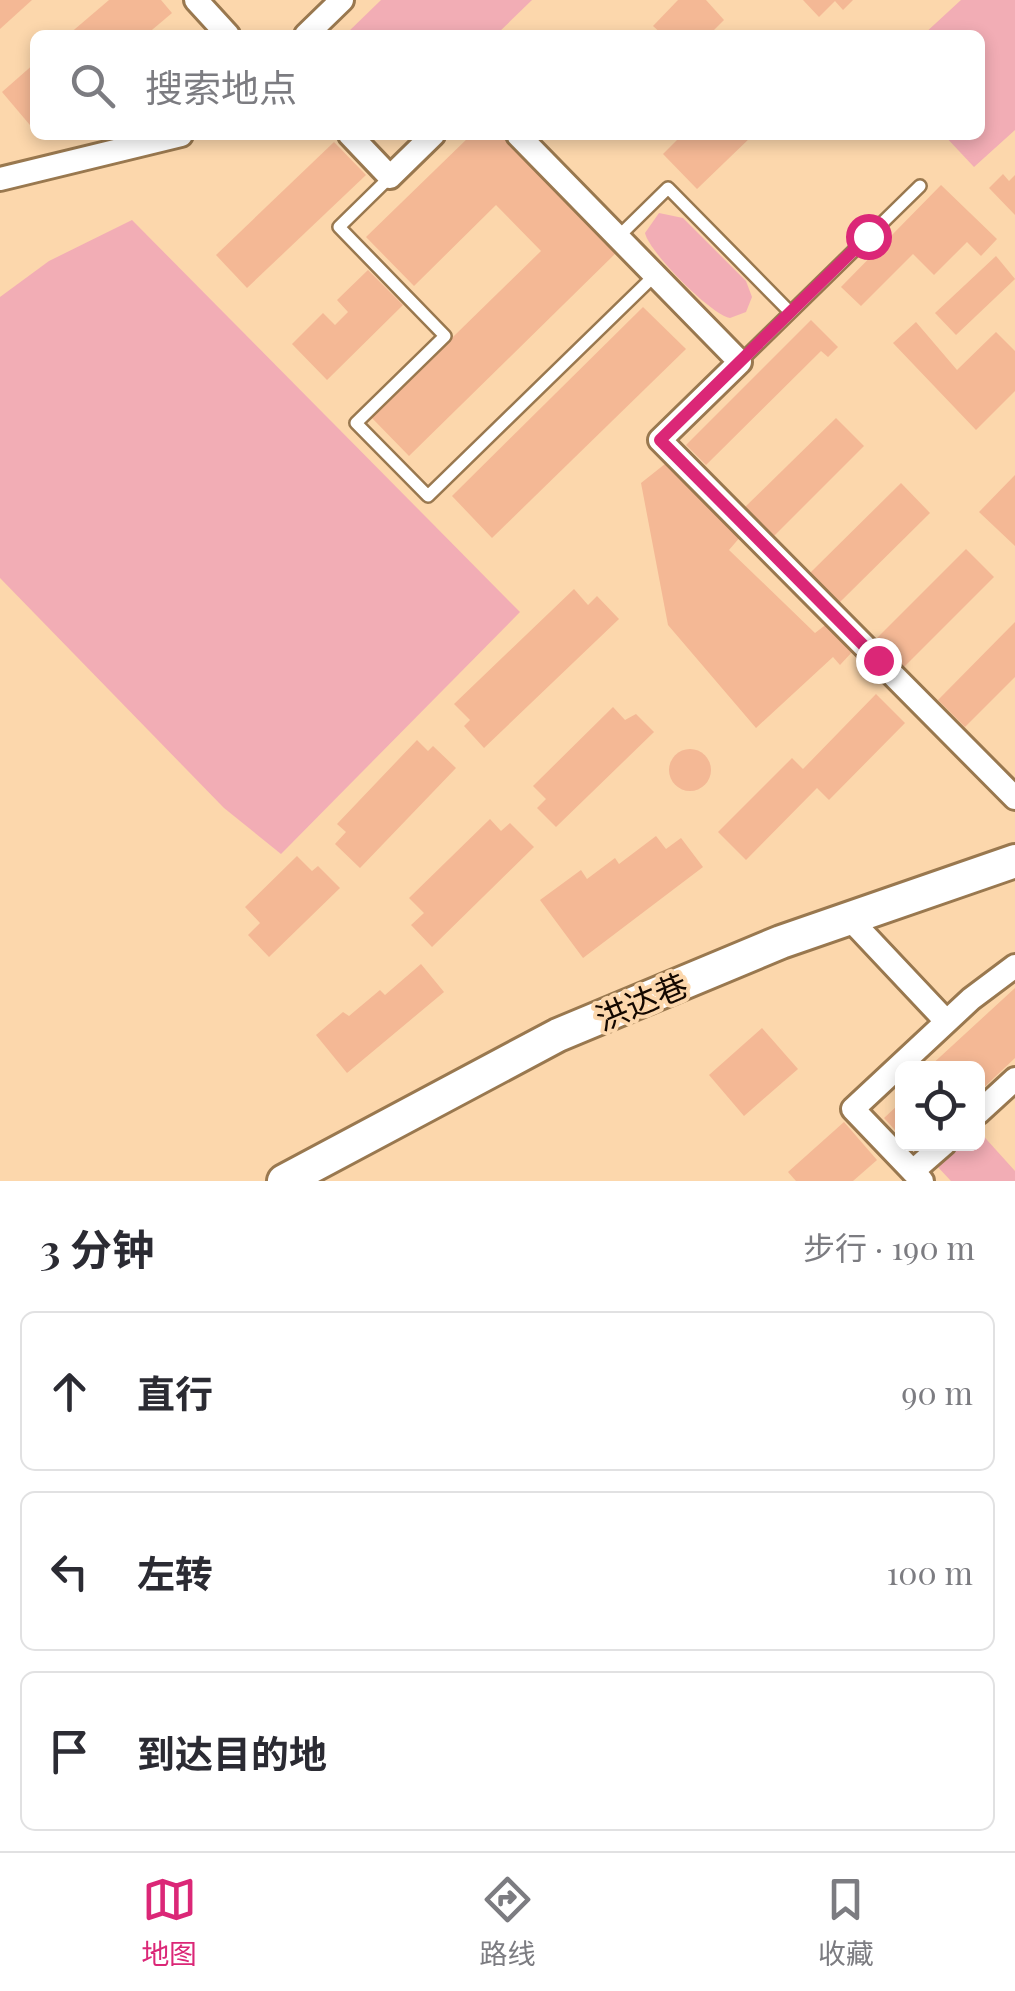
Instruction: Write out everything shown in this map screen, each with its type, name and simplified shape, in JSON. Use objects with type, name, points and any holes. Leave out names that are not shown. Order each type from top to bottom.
[{"type":"street","points":[[196,0],[223,30]]},
{"type":"street","points":[[311,30],[342,0]]},
{"type":"street","points":[[0,179],[160,140]]},
{"type":"street","points":[[355,140],[390,177],[428,140]]},
{"type":"street","points":[[523,140],[740,362],[660,440],[1015,798]]},
{"type":"street","name":"洪达巷","points":[[284,1181],[558,1035],[849,918],[1015,861]]},
{"type":"street","points":[[849,918],[946,1021]]},
{"type":"street","points":[[938,1151],[917,1176],[853,1109],[946,1021],[1015,966]]},
{"type":"street","points":[[985,1107],[1015,1079]]},
{"type":"lane","points":[[390,177],[339,227],[445,336],[356,423],[428,496],[655,275]]},
{"type":"lane","points":[[740,362],[920,186]]},
{"type":"lane","points":[[618,237],[668,188],[790,312]]},
{"type":"shaded area","points":[[381,0],[532,0],[501,30],[350,30]]},
{"type":"shaded area","points":[[961,0],[1015,0],[1015,130],[974,167],[949,140],[985,140],[985,30],[928,30]]},
{"type":"shaded area","points":[[659,213],[683,218],[746,281],[752,297],[746,312],[730,318],[721,314],[669,267],[645,233]]},
{"type":"shaded area","points":[[132,220],[520,612],[281,854],[224,808],[0,578],[0,297],[49,261]]},
{"type":"shaded area","points":[[985,1138],[1015,1171],[1015,1181],[951,1181],[936,1165],[952,1151],[985,1151]]},
{"type":"building","points":[[0,0],[32,0],[0,29]]},
{"type":"building","points":[[109,0],[161,0],[172,13],[152,30],[74,30]]},
{"type":"building","points":[[678,0],[706,0],[724,20],[714,30],[657,30],[653,26]]},
{"type":"building","points":[[803,0],[853,0],[843,10],[835,1],[819,17]]},
{"type":"building","points":[[30,67],[30,125],[2,92]]},
{"type":"building","points":[[466,140],[509,140],[618,251],[409,456],[371,417],[541,251],[496,205],[414,286],[366,237]]},
{"type":"building","points":[[677,140],[748,140],[697,189],[663,154]]},
{"type":"building","points":[[334,142],[366,175],[247,288],[216,255]]},
{"type":"building","points":[[1003,174],[1009,181],[1015,175],[1015,215],[989,188]]},
{"type":"building","points":[[941,185],[997,239],[981,256],[967,242],[934,275],[913,254],[861,306],[841,287]]},
{"type":"building","points":[[996,256],[1015,279],[956,335],[935,313]]},
{"type":"building","points":[[368,270],[403,305],[327,380],[292,344],[323,313],[335,325],[348,312],[337,300]]},
{"type":"building","points":[[643,307],[686,349],[492,538],[452,496]]},
{"type":"building","points":[[811,320],[838,347],[828,357],[821,351],[706,465],[686,445]]},
{"type":"building","points":[[916,322],[957,370],[996,332],[1015,351],[1015,391],[976,430],[893,343]]},
{"type":"building","points":[[836,418],[864,446],[773,537],[744,508]]},
{"type":"building","points":[[670,460],[741,536],[729,550],[815,633],[828,623],[853,651],[840,665],[833,657],[756,728],[668,625],[641,483]]},
{"type":"building","points":[[1015,475],[1015,546],[979,512]]},
{"type":"building","points":[[901,483],[930,513],[840,602],[810,573]]},
{"type":"building","points":[[966,549],[994,577],[904,667],[876,639]]},
{"type":"building","points":[[574,589],[588,605],[597,596],[619,619],[484,748],[464,726],[470,720],[454,704]]},
{"type":"building","points":[[1015,622],[1015,677],[965,727],[938,700]]},
{"type":"building","points":[[876,694],[905,723],[829,800],[817,788],[746,860],[718,832],[792,758],[803,769]]},
{"type":"building","points":[[613,707],[625,720],[636,714],[654,732],[556,827],[537,808],[546,799],[533,786]]},
{"type":"building","points":[[417,740],[428,751],[433,746],[456,768],[360,868],[335,844],[346,832],[337,824]]},
{"type":"building","points":[[690,749],[705,755],[711,770],[705,785],[690,791],[675,785],[669,770],[675,755]]},
{"type":"building","points":[[490,819],[501,831],[510,823],[534,847],[432,947],[411,925],[424,913],[409,898]]},
{"type":"building","points":[[656,836],[666,849],[681,838],[703,867],[583,958],[540,900],[581,870],[587,879],[615,858],[619,864]]},
{"type":"building","points":[[297,856],[312,871],[318,866],[340,888],[269,957],[248,935],[260,923],[245,907]]},
{"type":"building","points":[[421,964],[444,992],[347,1073],[316,1035],[343,1012],[349,1016],[380,990],[385,995]]},
{"type":"building","points":[[1015,988],[1015,1058],[985,1086],[985,1061],[936,1061]]},
{"type":"building","points":[[762,1028],[798,1069],[744,1116],[709,1075]]},
{"type":"building","points":[[895,1108],[895,1130],[884,1118]]},
{"type":"building","points":[[844,1122],[877,1160],[853,1181],[796,1181],[788,1172]]},
{"type":"route","points":[[868,236],[660,440],[878,660]]}]
